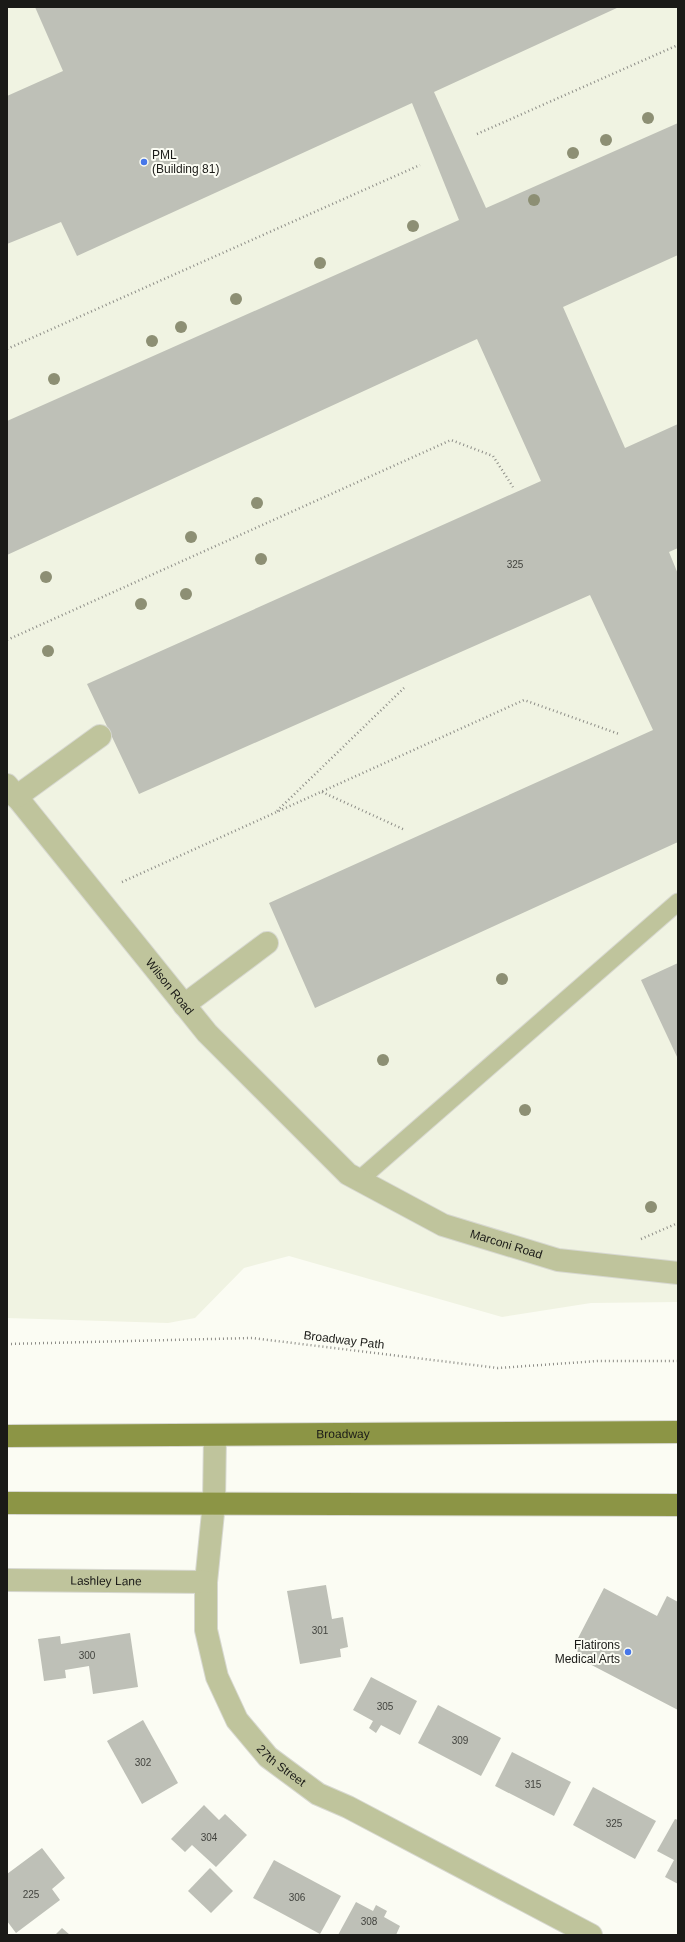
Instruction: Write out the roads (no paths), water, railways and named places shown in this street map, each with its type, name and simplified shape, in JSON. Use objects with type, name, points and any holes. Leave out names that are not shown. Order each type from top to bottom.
[{"type":"main road","name":"Broadway","points":[[7,1436],[678,1432]]},
{"type":"main road","points":[[7,1503],[678,1505]]},
{"type":"street","points":[[12,791],[100,736]]},
{"type":"street","name":"Wilson Road","points":[[12,791],[207,1033],[353,1177]]},
{"type":"street","points":[[184,1005],[267,943]]},
{"type":"street","name":"Marconi Road","points":[[353,1177],[443,1225],[558,1260],[678,1273]]},
{"type":"street","name":"27th Street","points":[[215,1435],[214,1503],[206,1582],[206,1630],[217,1677],[238,1720],[268,1757],[318,1794],[348,1807],[591,1935]]},
{"type":"street","name":"Lashley Lane","points":[[7,1580],[206,1582]]},
{"type":"lane","points":[[353,1177],[678,902]]},
{"type":"place","name":"PML (Building 81)","points":[[144,162]]},
{"type":"place","name":"Flatirons Medical Arts","points":[[628,1652]]}]
